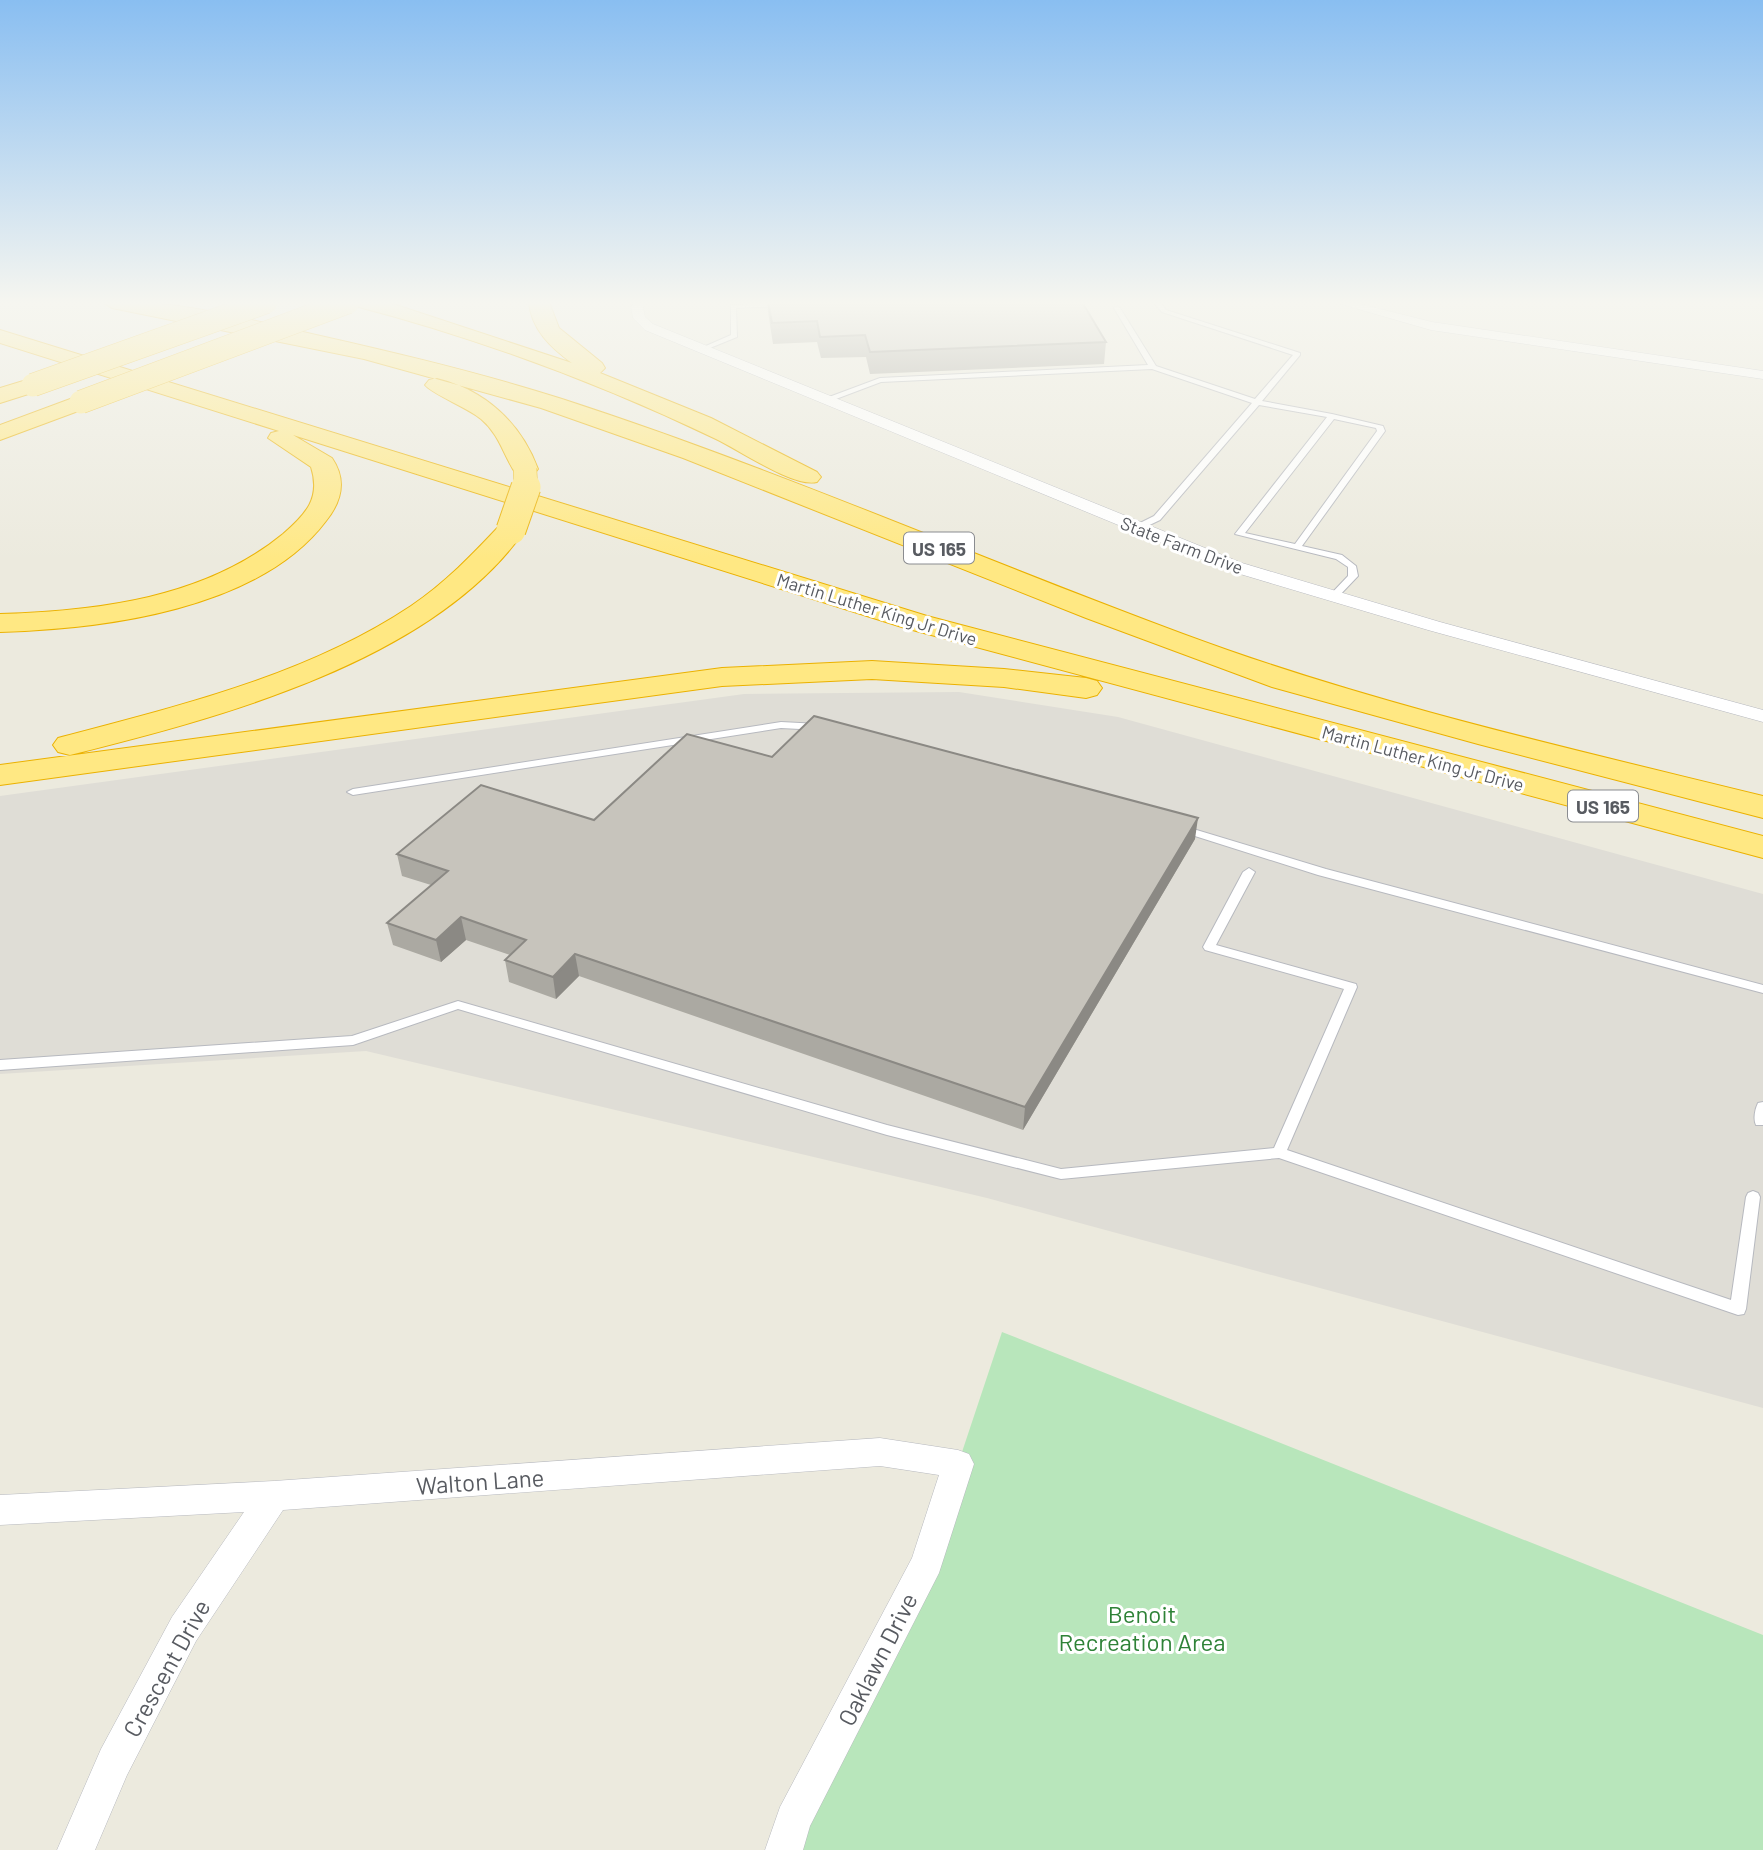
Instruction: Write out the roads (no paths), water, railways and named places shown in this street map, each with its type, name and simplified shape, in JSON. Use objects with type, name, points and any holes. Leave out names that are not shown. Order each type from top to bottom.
[{"type":"highway","points":[[0,396],[23,388]]},
{"type":"highway","points":[[0,434],[117,388]]},
{"type":"highway","name":"Martin Luther King Jr Drive","points":[[167,388],[916,622],[1763,847]]},
{"type":"highway","points":[[0,761],[167,718],[288,677],[357,649],[405,623],[453,589],[480,566],[511,530],[526,493],[519,446],[499,422],[476,404],[447,388]]},
{"type":"highway","name":"Martin Luther King Jr Drive","points":[[502,388],[660,441],[975,562],[1149,634],[1266,675],[1425,720],[1763,807]]},
{"type":"highway","points":[[617,388],[740,438],[830,489],[975,562]]},
{"type":"highway","points":[[631,388],[667,407]]},
{"type":"highway","points":[[0,623],[81,618],[128,610],[189,593],[232,577],[288,547],[318,516],[329,489],[323,463],[227,407]]},
{"type":"highway","points":[[0,775],[722,677],[885,671],[1004,678],[1222,705]]},
{"type":"highway","points":[[1444,764],[1490,769],[1763,828]]},
{"type":"street","name":"State Farm Drive","points":[[797,388],[1236,567],[1763,716]]},
{"type":"street","name":"Walton Lane","points":[[0,1510],[274,1496],[880,1452],[958,1464]]},
{"type":"street","name":"Oaklawn Drive","points":[[784,1850],[793,1820],[927,1562],[958,1464]]},
{"type":"street","name":"Crescent Drive","points":[[76,1850],[114,1762],[184,1629],[274,1496]]},
{"type":"lane","points":[[825,400],[857,388]]},
{"type":"lane","points":[[1216,388],[1257,402],[1379,426],[1381,431],[1297,548]]},
{"type":"lane","points":[[1137,528],[1157,518],[1269,388]]},
{"type":"lane","points":[[1332,416],[1239,534],[1339,556],[1352,566],[1353,576],[1334,596]]},
{"type":"lane","points":[[354,792],[781,725],[838,731]]},
{"type":"lane","points":[[1167,824],[1322,872],[1763,989]]},
{"type":"lane","points":[[1249,872],[1209,947],[1351,987],[1279,1153]]},
{"type":"lane","points":[[0,1065],[353,1040],[458,1005],[887,1130],[1061,1174],[1279,1153],[1738,1309],[1753,1197]]},
{"type":"park label","name":"Benoit Recreation Area","points":[[1142,1627]]}]
